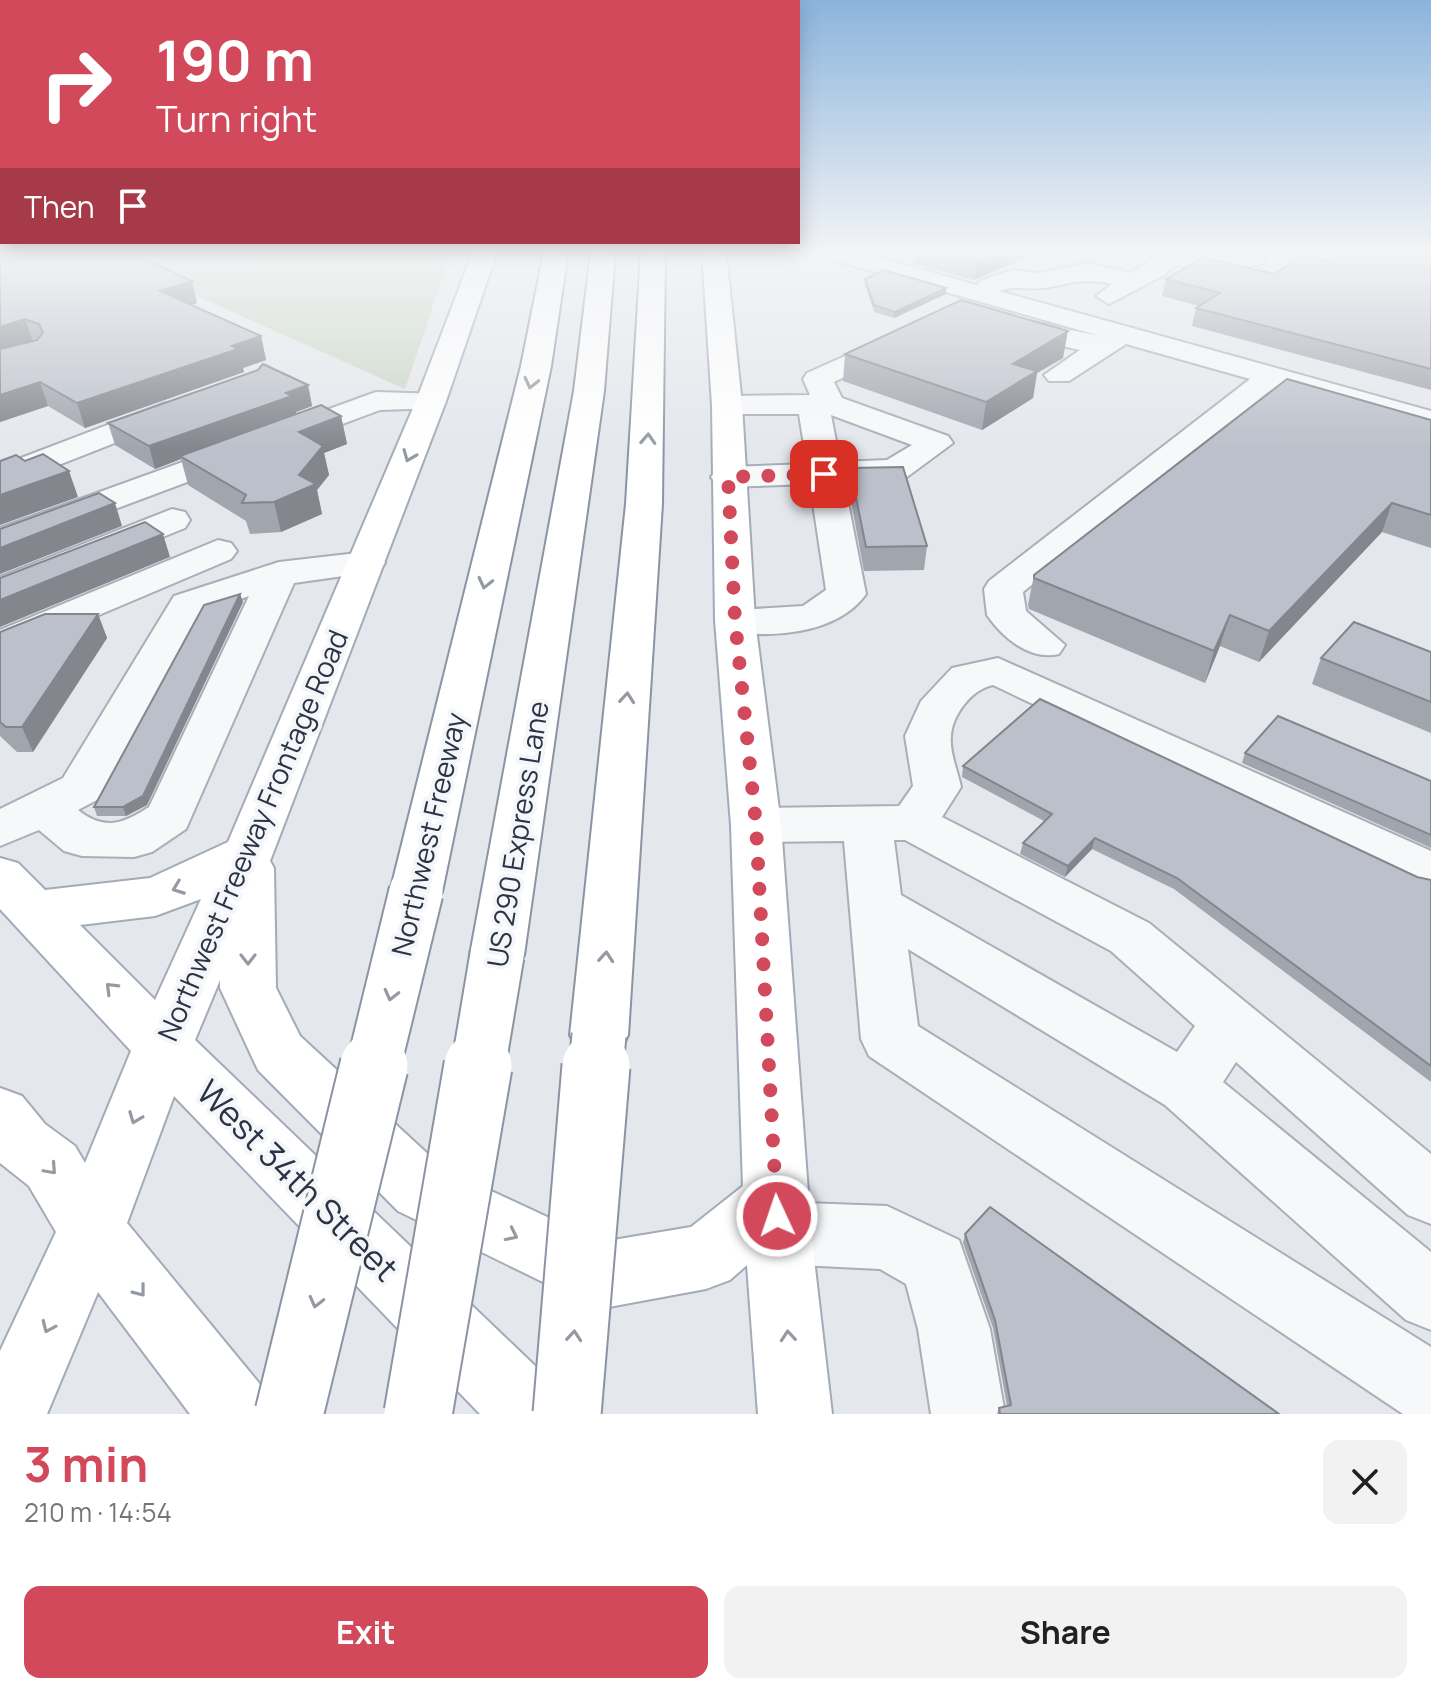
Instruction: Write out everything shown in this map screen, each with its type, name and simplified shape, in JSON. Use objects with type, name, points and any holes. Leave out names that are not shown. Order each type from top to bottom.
[{"type":"main road","name":"Northwest Freeway Frontage Road","points":[[9,1414],[91,1230],[163,1046],[248,853],[431,401],[461,318]]},
{"type":"main road","name":"Northwest Freeway","points":[[289,1414],[416,892],[544,318]]},
{"type":"main road","name":"US 290 Express Lane","points":[[418,1414],[589,391],[596,318]]},
{"type":"main road","points":[[567,1414],[644,504],[652,318]]},
{"type":"main road","points":[[720,318],[727,405],[735,620],[756,825],[777,1216],[795,1414]]},
{"type":"main road","points":[[16,893],[155,897],[248,853],[248,988],[279,1053],[421,1190],[598,1276],[706,1257],[777,1216]]},
{"type":"main road","name":"West 34th Street","points":[[16,893],[163,1046],[532,1414]]},
{"type":"main road","points":[[0,1115],[23,1144],[52,1166],[91,1230],[237,1414]]},
{"type":"street","points":[[1004,318],[1020,325],[1114,340],[1272,376],[1431,421]]},
{"type":"street","points":[[1068,318],[1114,340]]},
{"type":"street","points":[[735,620],[812,618],[846,594],[824,474],[818,379],[928,326]]},
{"type":"street","points":[[1059,375],[1114,340]]},
{"type":"street","points":[[1044,645],[1007,615],[1003,589],[1272,376]]},
{"type":"street","points":[[0,478],[195,401]]},
{"type":"street","points":[[0,541],[376,401],[431,401]]},
{"type":"street","points":[[727,405],[821,404],[937,443],[895,470],[728,477]]},
{"type":"street","points":[[0,645],[218,551],[130,493]]},
{"type":"street","points":[[0,591],[172,520]]},
{"type":"street","points":[[43,808],[82,839],[134,840],[169,817],[188,604],[279,573],[366,563]]},
{"type":"street","points":[[0,829],[80,789],[182,695],[279,573]]},
{"type":"street","points":[[1431,872],[998,671],[967,677],[943,701],[928,736],[937,787],[890,823],[876,905],[890,1039],[1431,1389]]},
{"type":"street","points":[[756,825],[890,823],[1130,937],[1431,1194]]},
{"type":"street","points":[[876,905],[1186,1087],[1431,1296]]},
{"type":"street","points":[[1186,1087],[1231,1022]]},
{"type":"street","points":[[777,1216],[887,1238],[935,1263],[954,1329],[968,1414]]},
{"type":"green space","points":[[246,318],[429,318],[405,389]]},
{"type":"building","points":[[0,318],[221,318],[261,336],[232,346],[238,349],[77,403],[40,382],[0,395],[0,349],[37,340],[43,333],[39,324],[25,319],[0,327]]},
{"type":"building","points":[[922,318],[1023,318],[1068,331],[1013,364],[1037,371],[986,402],[845,354]]},
{"type":"building","points":[[1234,318],[1431,318],[1431,369]]},
{"type":"building","points":[[263,364],[308,385],[286,393],[292,396],[149,446],[108,423],[258,370]]},
{"type":"building","points":[[1287,379],[1431,420],[1431,515],[1392,503],[1269,631],[1230,615],[1214,651],[1034,578],[1034,575]]},
{"type":"building","points":[[321,405],[341,416],[299,432],[323,446],[299,475],[316,484],[274,502],[242,503],[246,495],[180,456]]},
{"type":"building","points":[[43,454],[69,471],[0,495],[0,461],[16,455],[25,461]]},
{"type":"building","points":[[903,467],[927,546],[866,547],[850,468]]},
{"type":"building","points":[[99,493],[115,503],[0,548],[0,529]]},
{"type":"building","points":[[145,522],[163,534],[0,600],[0,578]]},
{"type":"building","points":[[240,594],[143,796],[123,807],[94,807],[204,605]]},
{"type":"building","points":[[45,614],[98,614],[22,727],[6,727],[0,722],[0,632]]},
{"type":"building","points":[[1354,622],[1431,652],[1431,702],[1321,658]]},
{"type":"building","points":[[1040,699],[1417,877],[1431,880],[1431,1066],[1177,878],[1095,838],[1068,866],[1023,843],[1052,814],[963,766]]},
{"type":"building","points":[[1278,716],[1431,781],[1431,835],[1245,753]]},
{"type":"building","points":[[990,1207],[1279,1414],[1000,1414],[999,1408],[1011,1405],[995,1320],[965,1234]]},
{"type":"route","points":[[777,1216],[756,825],[735,620],[728,477],[824,474]]}]
